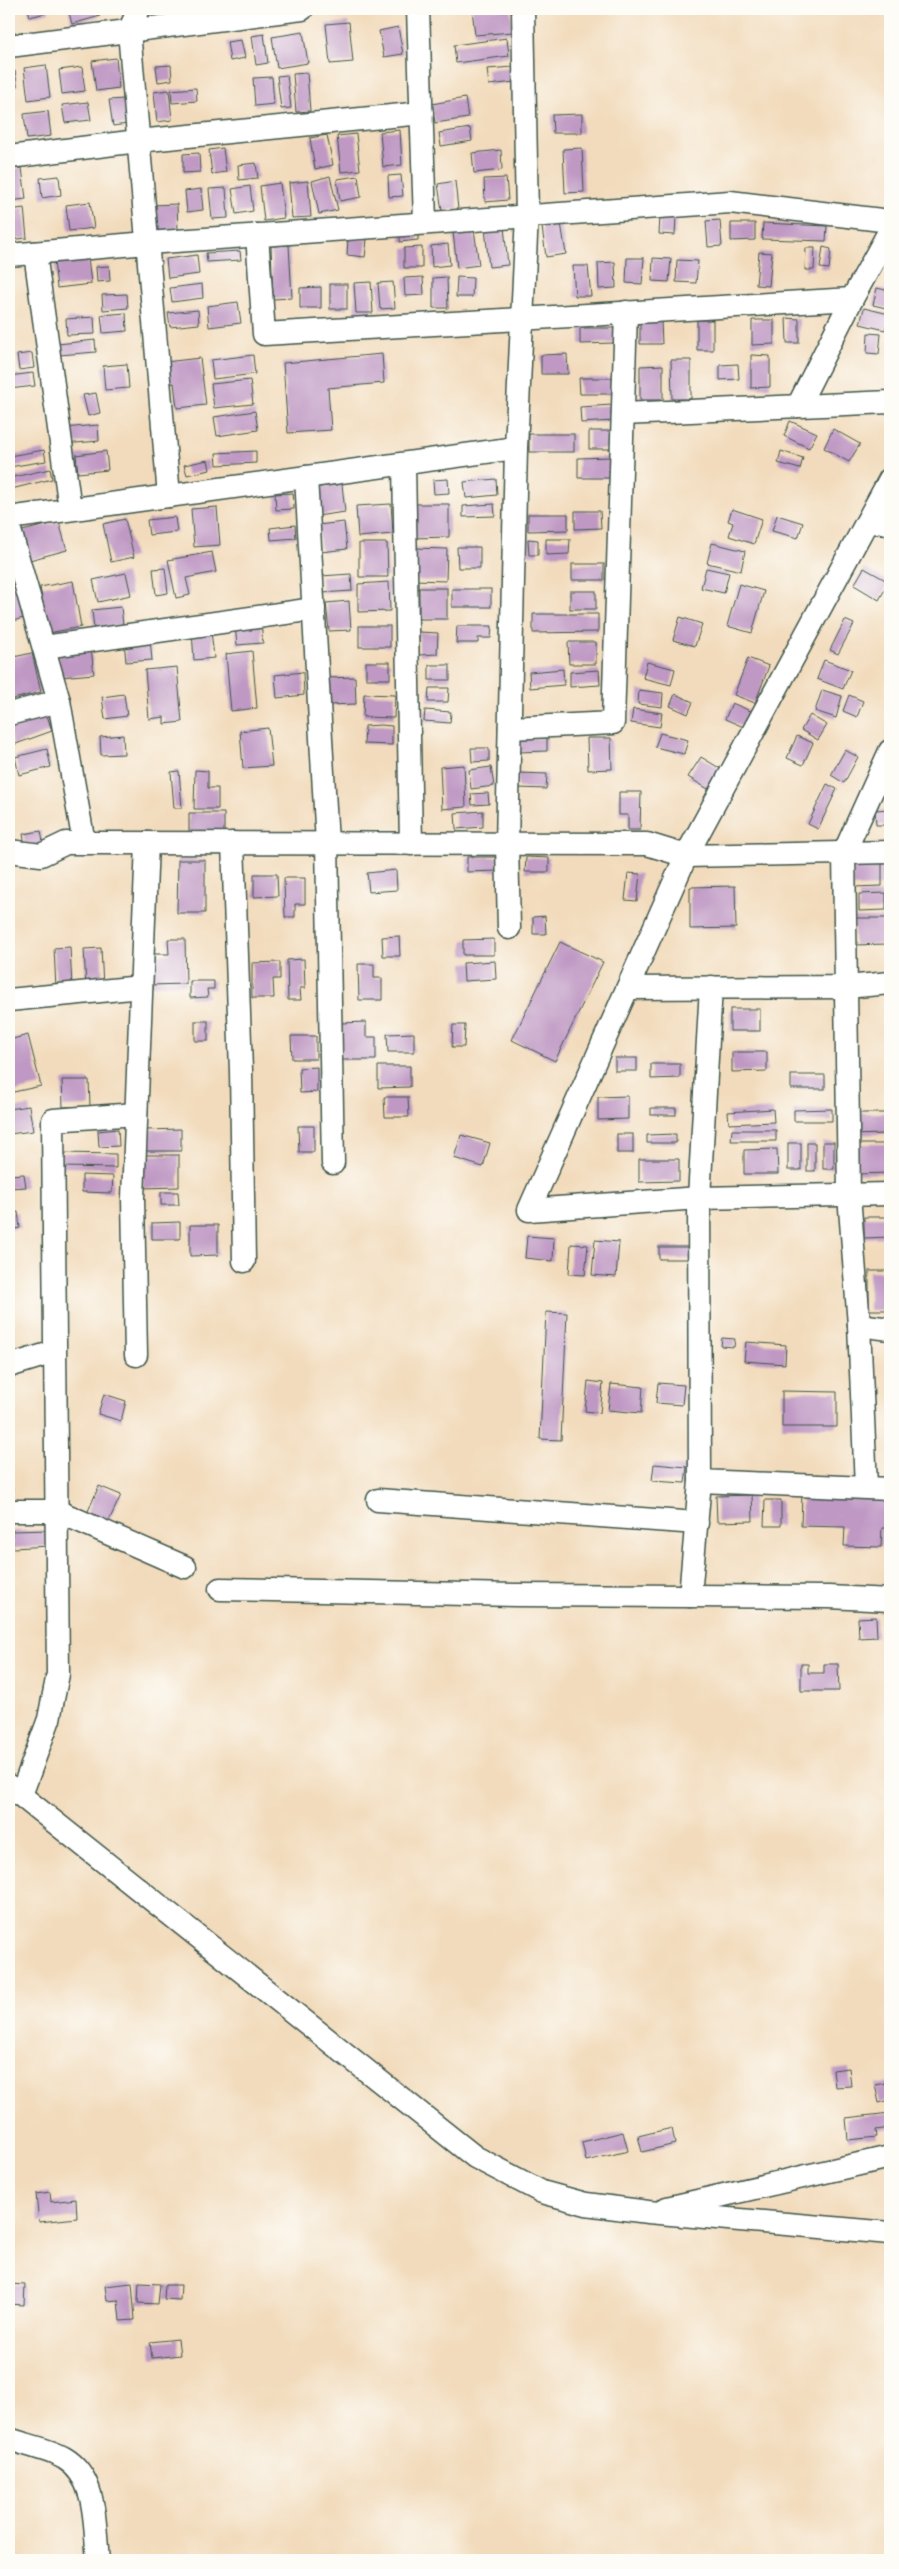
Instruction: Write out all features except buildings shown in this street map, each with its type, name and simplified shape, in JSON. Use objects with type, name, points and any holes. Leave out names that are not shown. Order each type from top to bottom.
[{"type":"street","points":[[139,9],[129,31],[169,496]]},
{"type":"street","points":[[9,46],[302,9]]},
{"type":"street","points":[[418,9],[425,222]]},
{"type":"street","points":[[509,928],[507,844],[516,448],[527,215],[523,9]]},
{"type":"street","points":[[9,157],[138,141],[422,113]]},
{"type":"street","points":[[9,255],[257,234],[730,202],[890,221]]},
{"type":"street","points":[[798,406],[852,299],[890,230]]},
{"type":"street","points":[[257,234],[264,334],[522,321],[626,312],[852,299]]},
{"type":"street","points":[[35,253],[70,509]]},
{"type":"street","points":[[510,728],[613,724],[626,312]]},
{"type":"street","points":[[623,414],[890,402]]},
{"type":"street","points":[[9,518],[516,448]]},
{"type":"street","points":[[404,464],[411,844]]},
{"type":"street","points":[[306,477],[327,843],[333,1163]]},
{"type":"street","points":[[890,479],[686,856],[529,1210],[700,1198],[890,1194]]},
{"type":"street","points":[[867,522],[890,523]]},
{"type":"street","points":[[9,527],[59,701],[84,843]]},
{"type":"street","points":[[44,647],[314,609]]},
{"type":"street","points":[[9,714],[59,701]]},
{"type":"street","points":[[866,1487],[860,1325],[849,1195],[844,853],[890,751]]},
{"type":"street","points":[[9,851],[41,855],[66,843],[327,843],[647,844],[686,856],[890,852]]},
{"type":"street","points":[[136,1355],[133,1198],[148,843]]},
{"type":"street","points":[[233,843],[241,1072],[244,1261]]},
{"type":"street","points":[[628,988],[846,987],[890,983]]},
{"type":"street","points":[[9,1000],[141,987]]},
{"type":"street","points":[[690,1596],[700,1481],[700,1198],[712,988]]},
{"type":"street","points":[[136,1114],[53,1120],[58,1674],[49,1719],[15,1790],[476,2157],[542,2192],[586,2204],[648,2212],[890,2233]]},
{"type":"street","points":[[860,1325],[890,1329]]},
{"type":"street","points":[[9,1366],[54,1352]]},
{"type":"street","points":[[700,1481],[890,1488]]},
{"type":"street","points":[[378,1500],[697,1523]]},
{"type":"street","points":[[9,1511],[57,1511],[185,1567]]},
{"type":"street","points":[[220,1589],[518,1596],[690,1596],[890,1600]]},
{"type":"street","points":[[648,2212],[890,2157]]},
{"type":"street","points":[[9,2439],[64,2458],[82,2472],[90,2491],[98,2560]]}]
